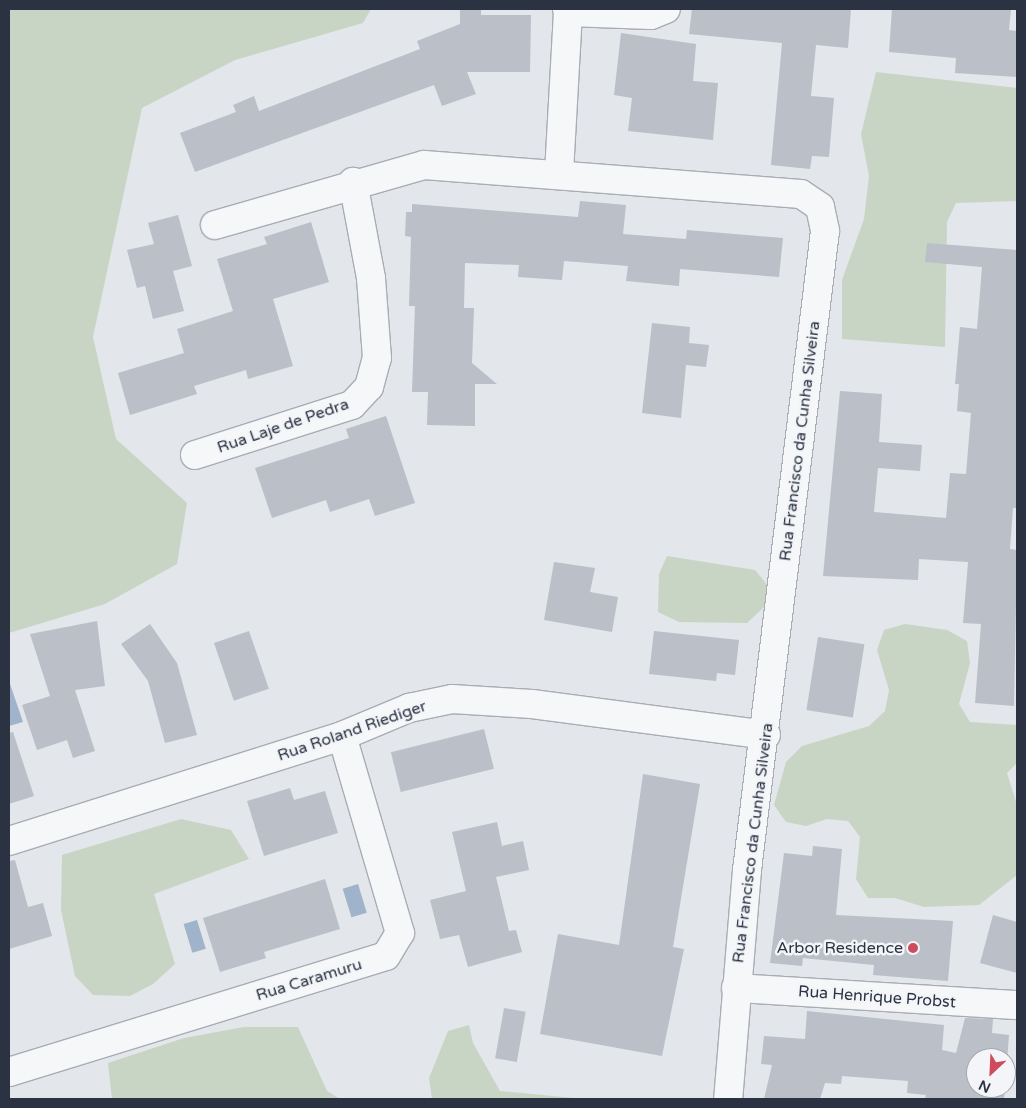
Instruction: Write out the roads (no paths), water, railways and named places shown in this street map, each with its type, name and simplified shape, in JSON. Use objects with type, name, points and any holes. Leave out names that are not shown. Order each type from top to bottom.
[{"type":"street","points":[[215,225],[352,182],[424,165],[559,173],[568,11],[651,15],[666,9]]},
{"type":"street","name":"Rua Francisco da Cunha Silveira","points":[[559,173],[801,194],[820,207],[824,231],[736,988],[728,1099]]},
{"type":"street","name":"Rua Laje de Pedra","points":[[195,455],[352,405],[369,387],[377,358],[371,278],[352,182]]},
{"type":"street","name":"Rua Roland Riediger","points":[[9,841],[342,736],[409,708],[452,699],[532,704],[766,734]]},
{"type":"street","name":"Rua Caramuru","points":[[9,1072],[386,956],[400,933],[342,736]]},
{"type":"street","name":"Rua Henrique Probst","points":[[736,988],[1017,1006]]},
{"type":"water","points":[[9,681],[23,722],[9,726]]},
{"type":"water","points":[[358,884],[367,913],[351,917],[343,889]]},
{"type":"water","points":[[197,920],[206,949],[192,953],[184,924]]},
{"type":"place","name":"Arbor Residence","points":[[913,948]]}]
